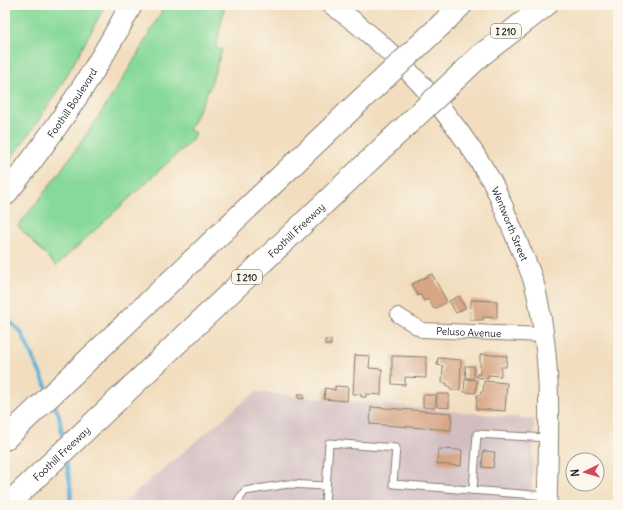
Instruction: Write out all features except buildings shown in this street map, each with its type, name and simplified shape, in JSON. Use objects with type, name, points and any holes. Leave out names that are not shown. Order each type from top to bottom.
[{"type":"main road","name":"Foothill Boulevard","points":[[5,195],[31,163],[63,117],[94,69],[131,5]]},
{"type":"main road","name":"Wentworth Street","points":[[332,5],[384,46],[420,82],[459,133],[491,181],[534,282],[544,335],[550,394],[547,501]]},
{"type":"main road","points":[[5,439],[462,5]]},
{"type":"main road","name":"Foothill Freeway","points":[[7,505],[533,5]]},
{"type":"main road","points":[[480,56],[546,5]]},
{"type":"street","name":"Peluso Avenue","points":[[398,315],[422,330],[544,335]]},
{"type":"lane","points":[[473,490],[478,434],[548,438]]},
{"type":"lane","points":[[325,505],[329,443],[396,448],[393,484],[473,490],[547,501]]},
{"type":"lane","points":[[235,505],[245,491],[288,484],[326,486]]},
{"type":"shaded area","points":[[255,392],[534,419],[531,505],[120,505]]},
{"type":"green space","points":[[5,5],[105,5],[60,88],[34,127],[5,165]]},
{"type":"green space","points":[[165,5],[225,5],[216,48],[222,50],[210,87],[189,130],[195,133],[191,141],[56,266],[18,226],[59,173],[97,119],[132,63]]},
{"type":"waterway","points":[[5,317],[21,332],[48,390]]},
{"type":"waterway","points":[[53,402],[59,415],[63,441]]},
{"type":"waterway","points":[[66,460],[71,490],[70,505]]}]
